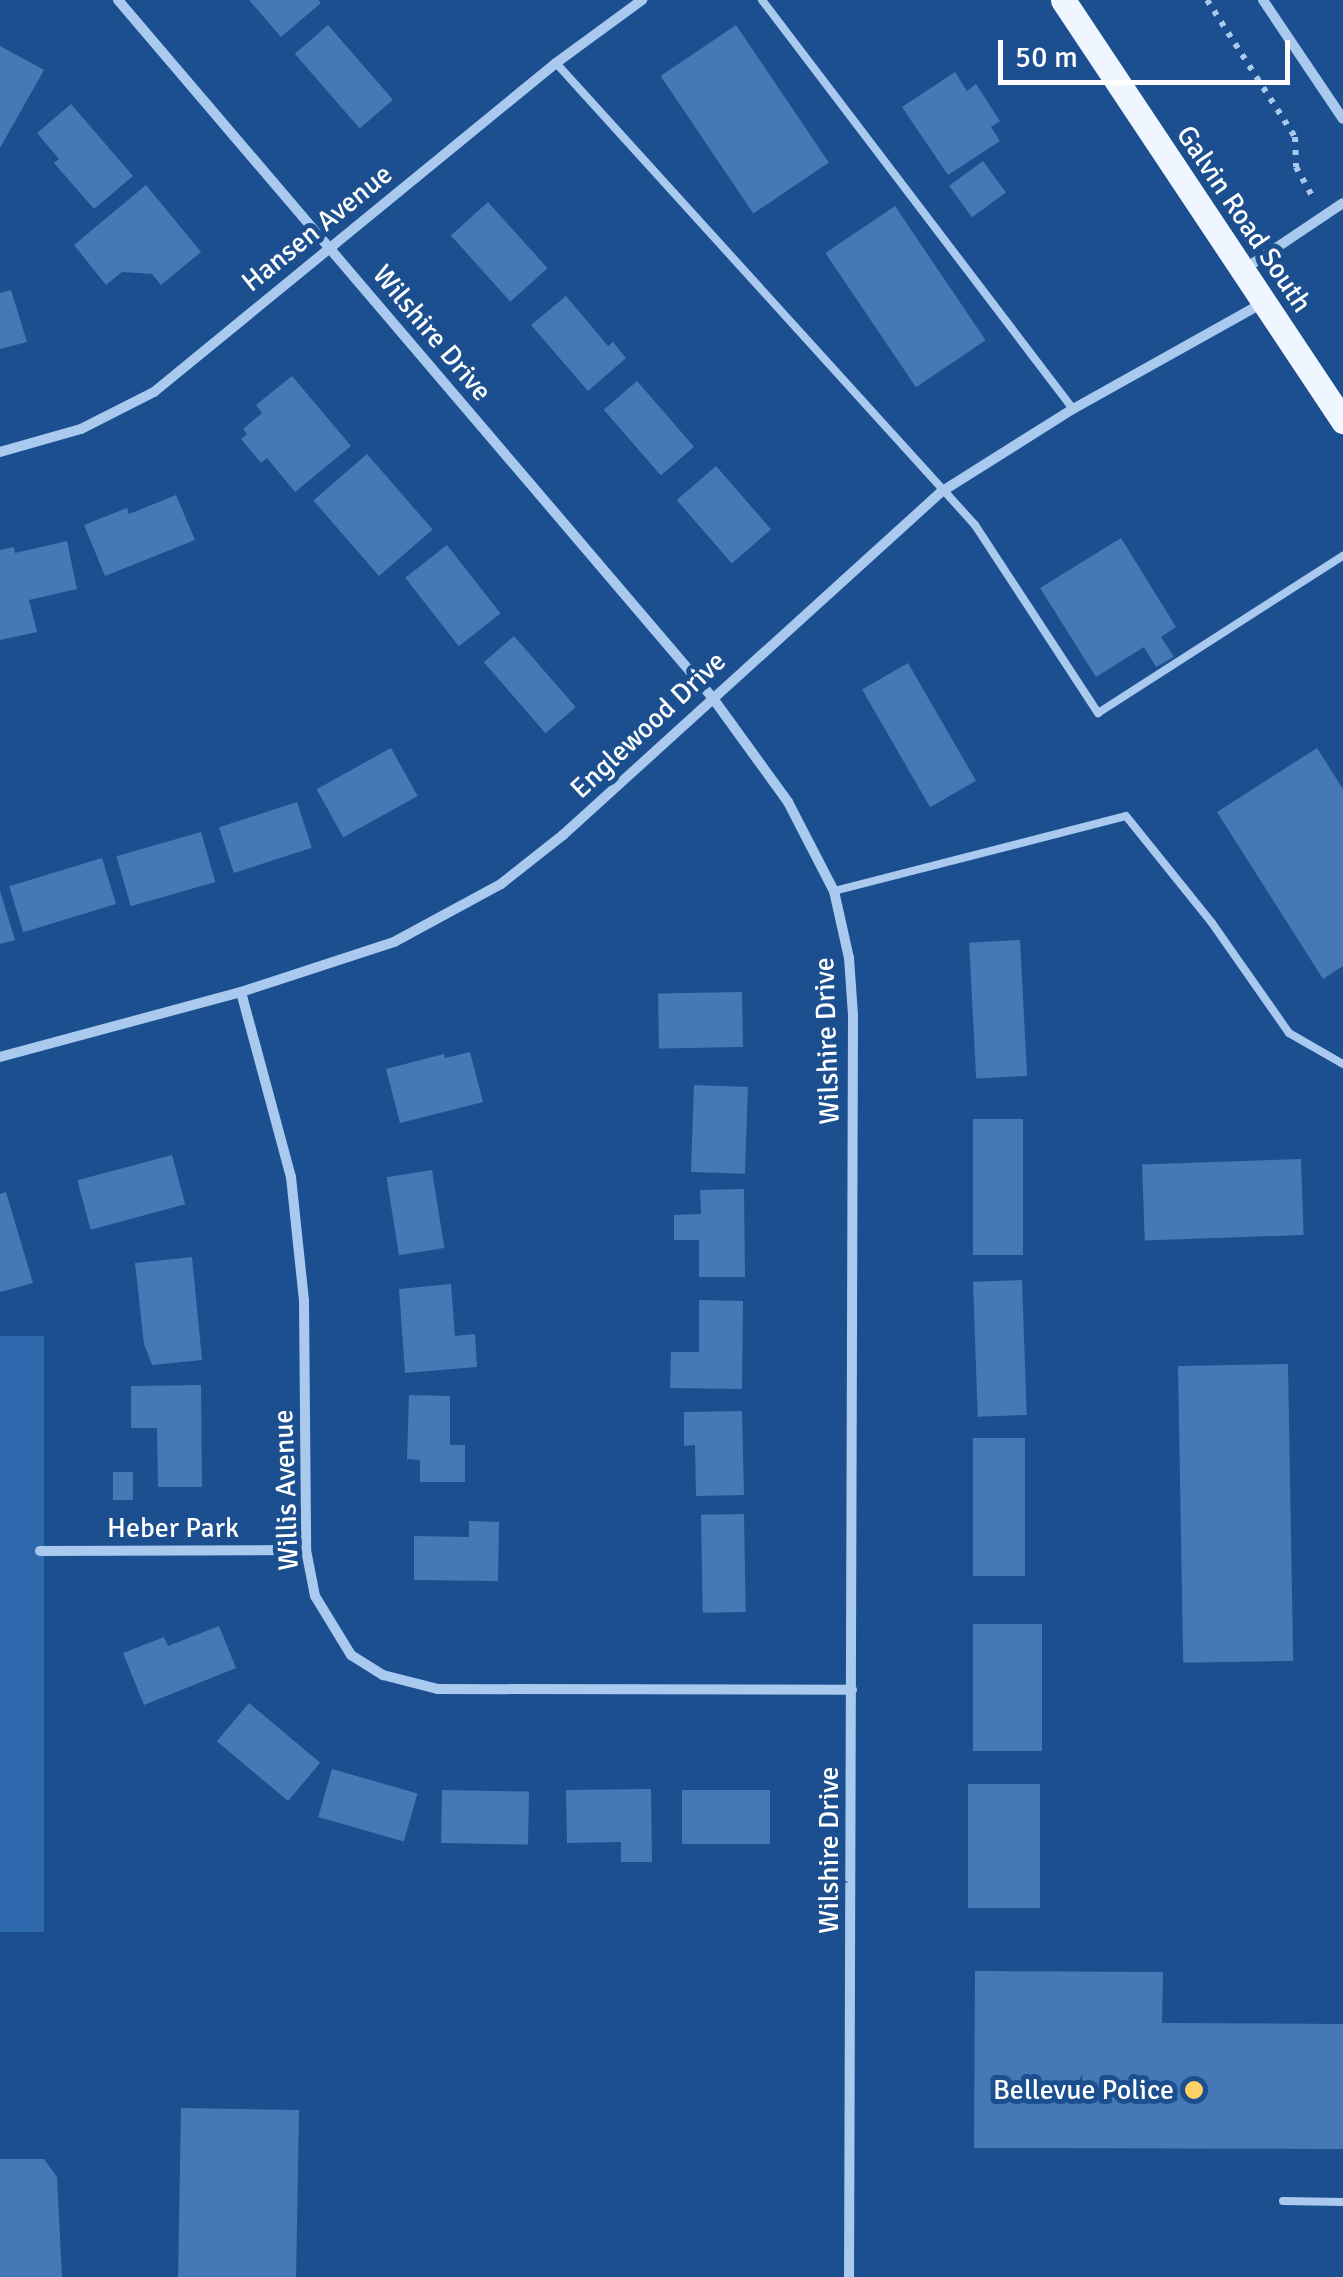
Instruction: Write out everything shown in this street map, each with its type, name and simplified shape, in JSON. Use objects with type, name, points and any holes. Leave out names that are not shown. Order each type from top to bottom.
[{"type":"main road","name":"Galvin Road South","points":[[1063,0],[1343,421]]},
{"type":"street","name":"Wilshire Drive","points":[[118,0],[712,697],[788,802],[834,891],[849,958],[854,1015],[849,2277]]},
{"type":"street","name":"Hansen Avenue","points":[[0,452],[82,429],[154,392],[329,246],[642,0]]},
{"type":"street","points":[[1264,0],[1343,120]]},
{"type":"street","points":[[1242,271],[1343,204]]},
{"type":"street","name":"Englewood Drive","points":[[0,1057],[241,992],[394,942],[502,884],[563,835],[941,492],[1072,409],[1264,302]]},
{"type":"street","name":"Willis Avenue","points":[[241,992],[291,1177],[304,1301],[306,1550],[315,1596],[330,1628],[350,1655],[383,1676],[438,1689],[852,1690]]},
{"type":"street","name":"Heber Park","points":[[40,1551],[306,1550]]},
{"type":"lane","points":[[762,0],[1072,409]]},
{"type":"lane","points":[[556,64],[839,370],[941,492],[975,525],[1098,712],[1343,556]]},
{"type":"lane","points":[[834,891],[1126,816],[1212,923],[1289,1033],[1343,1064]]},
{"type":"lane","points":[[1283,2201],[1343,2202]]},
{"type":"path","points":[[1207,0],[1295,138],[1296,167],[1324,216]]},
{"type":"shaded area","points":[[0,1336],[44,1336],[44,1932],[0,1932]]},
{"type":"building","points":[[249,0],[318,0],[321,3],[281,37]]},
{"type":"building","points":[[328,25],[393,100],[360,129],[295,54]]},
{"type":"building","points":[[736,25],[829,163],[753,214],[661,76]]},
{"type":"building","points":[[0,46],[44,70],[0,148]]},
{"type":"building","points":[[955,72],[967,91],[976,84],[1000,121],[991,127],[1000,141],[948,175],[902,107]]},
{"type":"building","points":[[71,104],[133,176],[94,209],[54,163],[59,159],[37,133]]},
{"type":"building","points":[[983,161],[1006,193],[972,217],[949,186]]},
{"type":"building","points":[[146,185],[201,252],[161,285],[152,274],[122,272],[106,285],[74,245]]},
{"type":"building","points":[[488,202],[548,268],[510,302],[451,235]]},
{"type":"building","points":[[895,206],[986,340],[916,387],[825,253]]},
{"type":"building","points":[[11,290],[27,342],[0,349],[0,293]]},
{"type":"building","points":[[566,296],[608,346],[613,342],[626,358],[588,391],[531,325]]},
{"type":"building","points":[[292,376],[351,446],[295,492],[267,458],[261,463],[241,439],[247,434],[243,429],[262,413],[256,405]]},
{"type":"building","points":[[637,381],[694,447],[661,476],[604,410]]},
{"type":"building","points":[[367,454],[433,529],[379,576],[313,501]]},
{"type":"building","points":[[716,466],[771,529],[732,564],[677,500]]},
{"type":"building","points":[[176,495],[195,540],[105,576],[84,525],[127,508],[129,514]]},
{"type":"building","points":[[1121,538],[1176,627],[1161,637],[1174,657],[1156,667],[1144,647],[1096,677],[1040,588]]},
{"type":"building","points":[[67,541],[77,589],[29,600],[37,632],[0,640],[0,550],[14,547],[15,553]]},
{"type":"building","points":[[447,545],[501,614],[459,646],[405,578]]},
{"type":"building","points":[[514,636],[576,707],[545,733],[484,662]]},
{"type":"building","points":[[908,663],[976,781],[930,807],[862,690]]},
{"type":"building","points":[[391,748],[418,796],[343,837],[317,789]]},
{"type":"building","points":[[1317,748],[1343,789],[1343,966],[1323,979],[1217,812]]},
{"type":"building","points":[[297,802],[312,848],[234,873],[219,827]]},
{"type":"building","points":[[201,832],[215,882],[131,906],[116,856]]},
{"type":"building","points":[[102,858],[116,904],[23,932],[9,886]]},
{"type":"building","points":[[0,891],[15,940],[0,944]]},
{"type":"building","points":[[1020,940],[1027,1076],[976,1078],[969,943]]},
{"type":"building","points":[[742,992],[743,1047],[659,1048],[658,993]]},
{"type":"building","points":[[470,1052],[483,1102],[400,1123],[386,1069],[444,1054],[445,1058]]},
{"type":"building","points":[[694,1085],[748,1087],[745,1174],[691,1172]]},
{"type":"building","points":[[973,1119],[1023,1119],[1023,1255],[973,1255]]},
{"type":"building","points":[[172,1155],[185,1204],[91,1230],[77,1180]]},
{"type":"building","points":[[1301,1159],[1304,1235],[1145,1241],[1142,1165]]},
{"type":"building","points":[[432,1170],[444,1248],[399,1255],[387,1177]]},
{"type":"building","points":[[744,1189],[745,1277],[699,1277],[699,1240],[674,1240],[674,1215],[701,1214],[700,1190]]},
{"type":"building","points":[[6,1192],[33,1283],[0,1292],[0,1194]]},
{"type":"building","points":[[192,1257],[202,1360],[152,1365],[144,1344],[135,1263]]},
{"type":"building","points":[[1022,1280],[1027,1415],[978,1417],[973,1282]]},
{"type":"building","points":[[451,1284],[455,1336],[475,1334],[477,1367],[405,1373],[399,1289]]},
{"type":"building","points":[[699,1300],[743,1301],[742,1389],[670,1388],[671,1352],[699,1352]]},
{"type":"building","points":[[1288,1364],[1293,1661],[1183,1663],[1178,1366]]},
{"type":"building","points":[[201,1385],[202,1487],[158,1487],[157,1428],[131,1428],[131,1386]]},
{"type":"building","points":[[409,1395],[450,1396],[450,1445],[465,1445],[465,1482],[420,1482],[420,1460],[407,1459]]},
{"type":"building","points":[[742,1411],[744,1495],[696,1496],[695,1445],[684,1446],[684,1412]]},
{"type":"building","points":[[973,1438],[1025,1438],[1025,1576],[973,1576]]},
{"type":"building","points":[[113,1472],[133,1472],[133,1500],[113,1500]]},
{"type":"building","points":[[744,1514],[746,1612],[703,1613],[701,1515]]},
{"type":"building","points":[[469,1521],[499,1522],[498,1581],[414,1580],[414,1536],[469,1537]]},
{"type":"building","points":[[973,1624],[1042,1624],[1042,1751],[973,1751]]},
{"type":"building","points":[[219,1626],[236,1668],[144,1705],[123,1653],[164,1637],[168,1646]]},
{"type":"building","points":[[249,1703],[320,1763],[288,1801],[217,1741]]},
{"type":"building","points":[[332,1769],[418,1794],[404,1842],[318,1817]]},
{"type":"building","points":[[968,1784],[1040,1784],[1040,1908],[968,1908]]},
{"type":"building","points":[[651,1789],[652,1862],[621,1862],[621,1842],[567,1843],[566,1790]]},
{"type":"building","points":[[442,1790],[529,1792],[528,1845],[441,1843]]},
{"type":"building","points":[[682,1790],[770,1790],[770,1844],[682,1844]]},
{"type":"building","points":[[975,1971],[1163,1972],[1162,2023],[1343,2024],[1343,2149],[974,2148]]},
{"type":"building","points":[[181,2108],[299,2110],[296,2277],[178,2277]]},
{"type":"building","points":[[0,2159],[44,2159],[57,2177],[62,2277],[0,2277]]},
{"type":"place","name":"Bellevue Police","points":[[1194,2090]]}]
